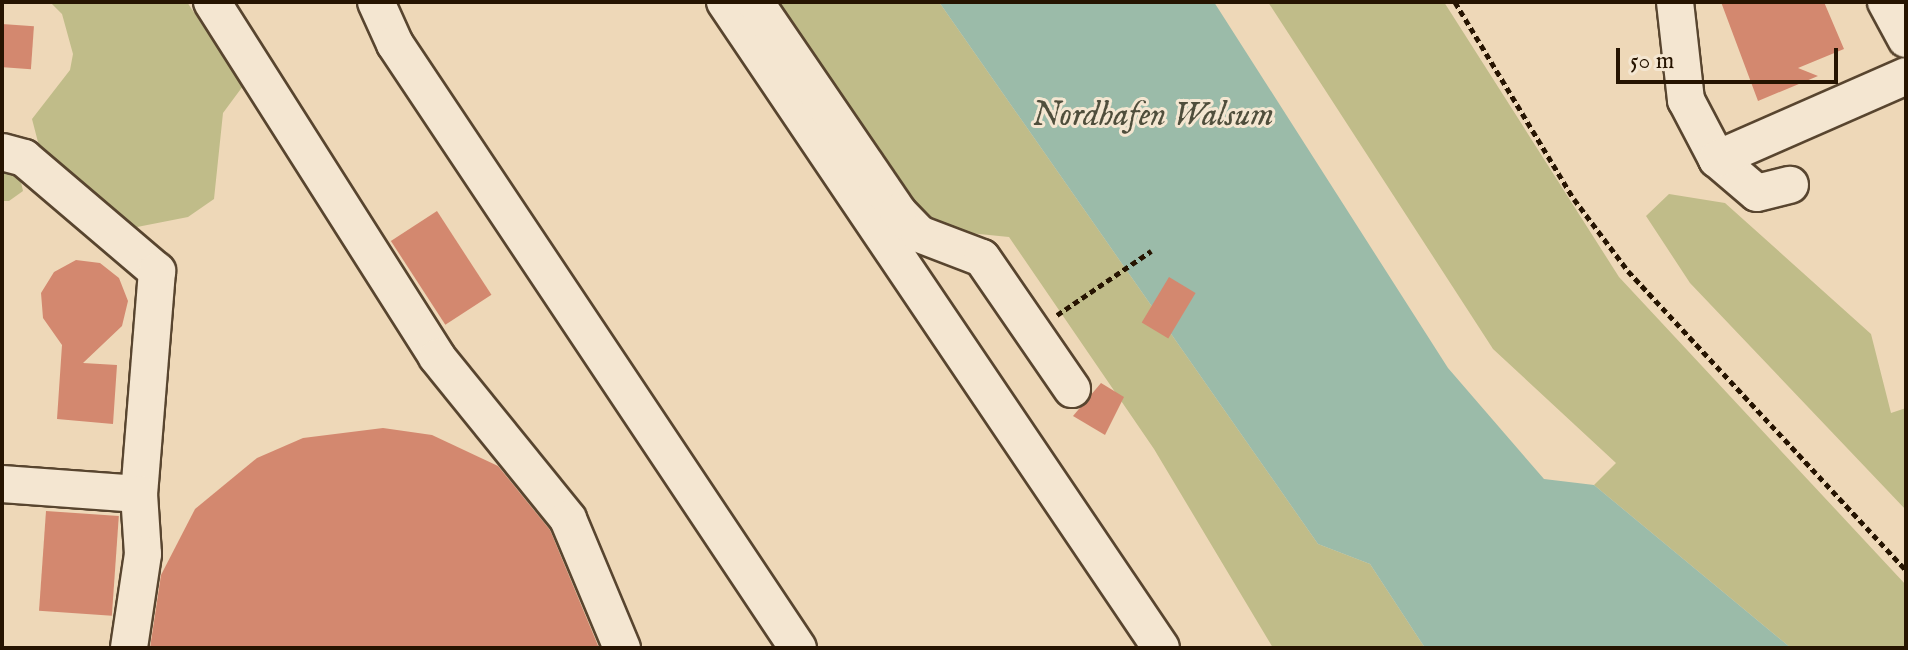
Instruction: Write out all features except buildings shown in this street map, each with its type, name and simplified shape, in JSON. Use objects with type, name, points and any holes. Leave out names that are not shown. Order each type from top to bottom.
[{"type":"street","points":[[212,2],[437,357],[568,519],[622,648]]},
{"type":"street","points":[[376,2],[395,44],[798,648]]},
{"type":"street","points":[[725,2],[886,220],[982,258],[1072,389]]},
{"type":"street","points":[[755,2],[886,220],[1161,648]]},
{"type":"street","points":[[1675,2],[1686,100],[1717,159],[1757,193],[1790,185]]},
{"type":"street","points":[[1886,2],[1906,39]]},
{"type":"street","points":[[1717,159],[1906,76]]},
{"type":"street","points":[[2,152],[24,158],[157,271],[139,494],[143,554],[129,648]]},
{"type":"street","points":[[2,484],[139,494]]},
{"type":"path","points":[[1455,2],[1574,199],[1628,271],[1906,570]]},
{"type":"path","points":[[1068,309],[1151,251]]},
{"type":"shaded area","points":[[50,2],[187,2],[243,86],[223,113],[214,199],[188,217],[132,228],[98,209],[39,146],[32,119],[70,70],[73,54],[62,14]]},
{"type":"shaded area","points":[[776,2],[939,2],[1318,544],[1370,564],[1425,648],[1273,648],[1154,449],[1009,237],[949,231],[918,215]]},
{"type":"shaded area","points":[[1268,2],[1444,2],[1619,277],[1906,585],[1906,648],[1791,648],[1594,485],[1616,463],[1493,349]]},
{"type":"shaded area","points":[[2,164],[18,169],[23,191],[9,201],[2,201]]},
{"type":"shaded area","points":[[1669,194],[1725,203],[1871,334],[1891,413],[1906,408],[1906,510],[1690,283],[1646,216]]},
{"type":"water","name":"Nordhafen Walsum","points":[[939,2],[1214,2],[1448,368],[1544,479],[1594,485],[1791,648],[1425,648],[1370,564],[1318,544]]}]
